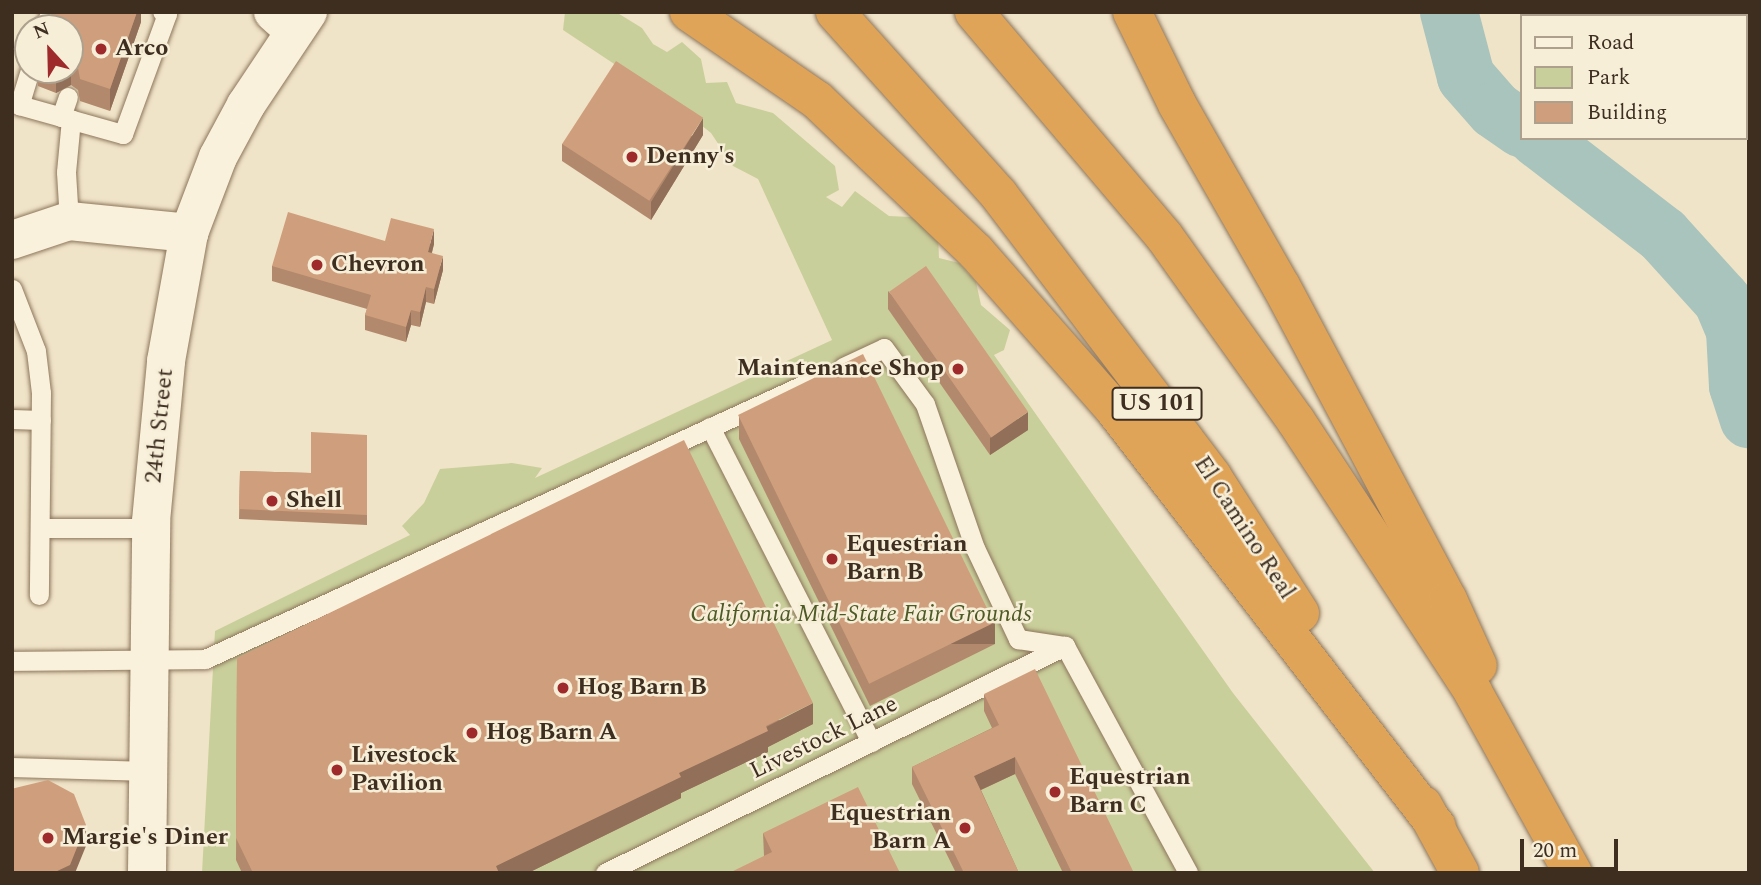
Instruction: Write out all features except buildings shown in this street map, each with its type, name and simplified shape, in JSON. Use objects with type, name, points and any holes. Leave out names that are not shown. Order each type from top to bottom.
[{"type":"highway","points":[[689,12],[817,100],[976,253],[1114,409],[1437,827]]},
{"type":"highway","name":"El Camino Real","points":[[835,12],[999,195],[1212,476],[1437,827],[1460,873]]},
{"type":"highway","points":[[974,12],[1164,236],[1296,421],[1472,692],[1554,834]]},
{"type":"highway","points":[[1132,12],[1177,104],[1281,286],[1448,600],[1573,873]]},
{"type":"main road","name":"24th Street","points":[[147,873],[151,528],[166,361],[189,233],[218,157],[291,18]]},
{"type":"main road","points":[[12,240],[69,221],[189,233]]},
{"type":"lane","points":[[26,84],[19,105],[123,134],[167,14],[162,12]]},
{"type":"lane","points":[[68,97],[66,172],[69,221]]},
{"type":"lane","points":[[14,298],[36,351],[41,420],[39,595]]},
{"type":"lane","points":[[12,662],[148,663],[205,659],[884,348],[925,404],[975,548],[1018,639],[1065,646],[1188,873]]},
{"type":"lane","points":[[12,419],[41,420]]},
{"type":"lane","points":[[710,427],[870,742]]},
{"type":"lane","points":[[40,528],[151,528]]},
{"type":"lane","name":"Livestock Lane","points":[[605,873],[1065,646]]},
{"type":"lane","points":[[12,767],[148,771]]},
{"type":"green space","name":"California Mid-State Fair Grounds","points":[[565,12],[616,12],[642,28],[653,44],[667,52],[682,42],[701,59],[706,83],[727,82],[736,103],[773,113],[835,166],[839,190],[826,197],[842,207],[855,191],[889,216],[911,217],[938,234],[939,258],[959,263],[976,282],[981,305],[1010,330],[1004,350],[994,355],[1233,693],[1375,873],[202,873],[215,631],[410,535],[402,526],[424,503],[440,469],[512,463],[542,468],[535,478],[832,340],[758,179],[733,166],[711,133],[676,105],[563,30]]},
{"type":"waterway","points":[[1449,12],[1466,77],[1495,110],[1520,127]]},
{"type":"waterway","points":[[1540,140],[1663,235],[1722,300],[1735,331],[1738,386],[1749,419]]},
{"type":"place","name":"Arco","points":[[101,49]]},
{"type":"place","name":"Denny's","points":[[632,157]]},
{"type":"place","name":"Chevron","points":[[317,265]]},
{"type":"place","name":"Maintenance Shop","points":[[958,369]]},
{"type":"place","name":"Shell","points":[[272,501]]},
{"type":"place","name":"Equestrian Barn B","points":[[832,559]]},
{"type":"place","name":"Hog Barn B","points":[[563,688]]},
{"type":"place","name":"Hog Barn A","points":[[472,733]]},
{"type":"place","name":"Livestock Pavilion","points":[[337,770]]},
{"type":"place","name":"Equestrian Barn C","points":[[1055,792]]},
{"type":"place","name":"Equestrian Barn A","points":[[965,828]]},
{"type":"place","name":"Margie's Diner","points":[[48,838]]}]
